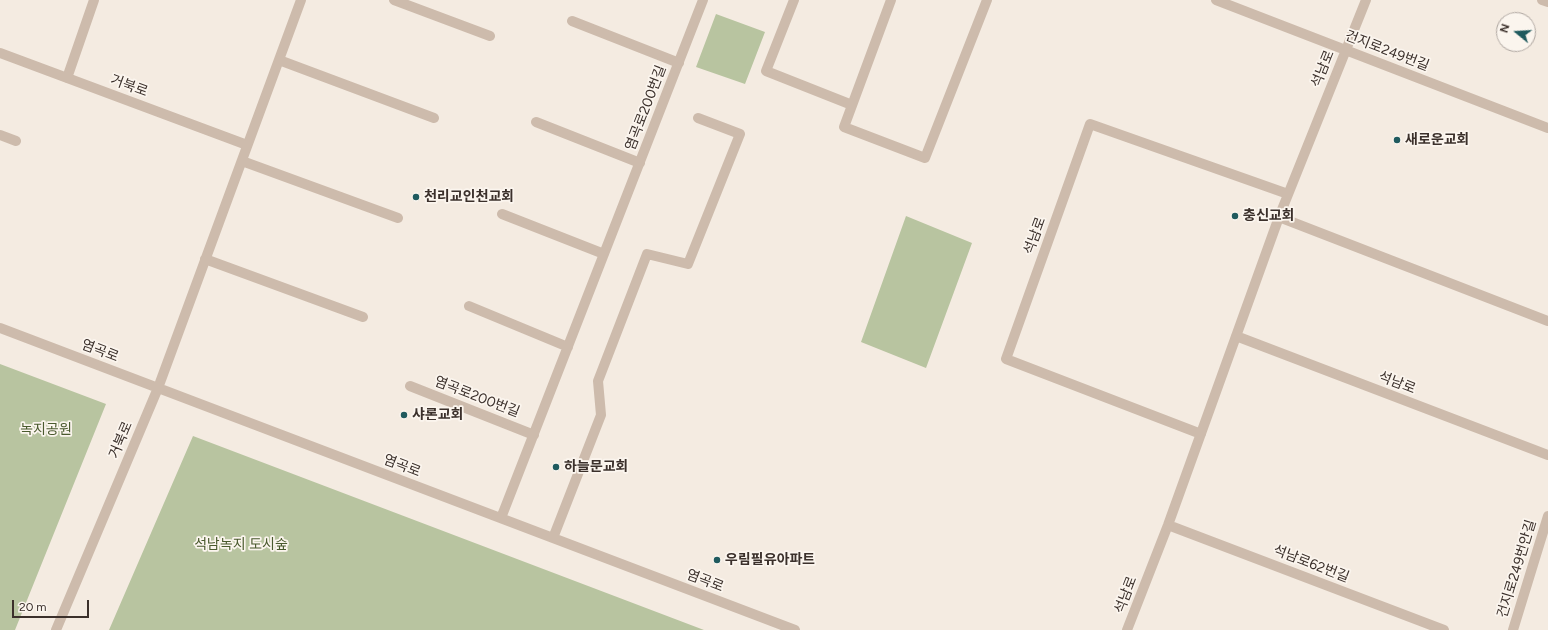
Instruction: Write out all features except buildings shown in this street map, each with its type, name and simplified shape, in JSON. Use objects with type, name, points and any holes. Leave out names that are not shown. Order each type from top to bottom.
[{"type":"street","points":[[67,78],[94,0]]},
{"type":"street","name":"거북로","points":[[56,630],[158,388],[301,0]]},
{"type":"street","points":[[394,0],[490,36]]},
{"type":"street","name":"염곡로200번길","points":[[501,518],[703,0]]},
{"type":"street","points":[[794,0],[766,71],[852,105]]},
{"type":"street","points":[[890,0],[844,127],[925,158],[987,0]]},
{"type":"street","name":"건지로249번길","points":[[1216,0],[1548,128]]},
{"type":"street","name":"석남로","points":[[1127,630],[1168,524],[1279,217],[1366,0]]},
{"type":"street","points":[[1542,0],[1548,2]]},
{"type":"street","name":"염곡로200번길","points":[[572,21],[679,63]]},
{"type":"street","name":"거북로","points":[[0,53],[247,145]]},
{"type":"street","points":[[279,60],[434,118]]},
{"type":"street","points":[[553,538],[601,415],[598,381],[647,254],[688,264],[740,134],[698,118]]},
{"type":"street","name":"염곡로200번길","points":[[536,122],[640,163]]},
{"type":"street","name":"석남로","points":[[1201,434],[1006,359],[1090,124],[1288,194]]},
{"type":"street","points":[[0,135],[16,141]]},
{"type":"street","points":[[242,161],[398,218]]},
{"type":"street","points":[[502,214],[604,254]]},
{"type":"street","points":[[1279,217],[1548,320]]},
{"type":"street","points":[[206,258],[363,316]]},
{"type":"street","points":[[469,306],[568,347]]},
{"type":"street","name":"염곡로","points":[[0,328],[795,630]]},
{"type":"street","name":"석남로","points":[[1236,336],[1548,455]]},
{"type":"street","name":"염곡로200번길","points":[[410,386],[534,435]]},
{"type":"street","name":"건지로249번안길","points":[[1513,630],[1548,516]]},
{"type":"street","name":"석남로62번길","points":[[1168,524],[1444,630]]},
{"type":"green space","points":[[716,14],[765,32],[745,84],[696,67]]},
{"type":"green space","points":[[906,216],[972,243],[926,368],[861,342]]},
{"type":"green space","name":"녹지공원","points":[[0,364],[106,404],[15,630],[0,630]]},
{"type":"green space","name":"석남녹지 도시숲","points":[[193,436],[704,630],[109,630]]},
{"type":"place","name":"새로운교회","points":[[1397,140]]},
{"type":"place","name":"천리교인천교회","points":[[416,197]]},
{"type":"place","name":"충신교회","points":[[1235,216]]},
{"type":"place","name":"샤론교회","points":[[404,415]]},
{"type":"place","name":"하늘문교회","points":[[556,467]]},
{"type":"place","name":"우림필유아파트","points":[[717,560]]}]
